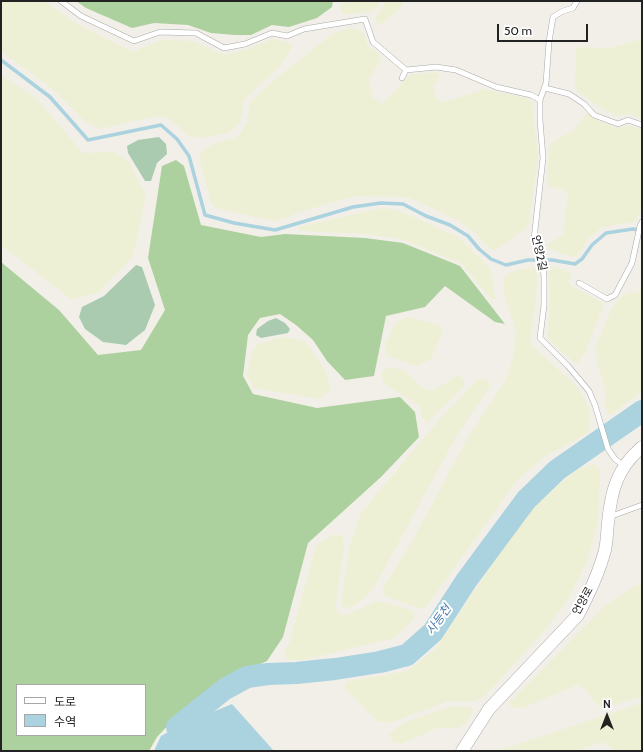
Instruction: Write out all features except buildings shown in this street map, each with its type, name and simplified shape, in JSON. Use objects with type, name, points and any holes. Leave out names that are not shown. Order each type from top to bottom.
[{"type":"street","name":"언양로","points":[[462,751],[489,709],[578,615],[586,600],[605,549],[608,517],[613,491],[620,471],[633,454],[642,447]]},
{"type":"lane","points":[[60,1],[81,16],[134,41],[160,32],[196,33],[224,48],[245,44],[272,33],[288,36],[304,29],[365,20],[373,42],[406,70],[436,67],[456,70],[496,87],[531,95],[540,100]]},
{"type":"lane","name":"언양2길","points":[[577,1],[573,8],[563,11],[553,18],[549,42],[546,83],[540,100],[543,158],[534,239],[542,256],[543,264],[544,305],[540,338],[589,390],[595,404],[608,449],[615,459],[624,466]]},
{"type":"lane","points":[[402,78],[406,70]]},
{"type":"lane","points":[[544,88],[569,94],[584,104],[594,115],[612,122],[618,124],[628,120],[642,125]]},
{"type":"lane","points":[[579,283],[607,299],[615,295],[632,263],[641,224]]},
{"type":"lane","points":[[608,517],[642,505]]},
{"type":"green space","points":[[1,1],[44,1],[74,22],[133,52],[161,40],[193,41],[225,55],[249,49],[272,39],[285,41],[293,45],[281,65],[243,101],[242,116],[238,125],[228,133],[201,138],[188,136],[168,117],[155,116],[100,129],[85,122],[55,91],[1,51]]},
{"type":"green space","points":[[76,1],[333,1],[332,7],[317,18],[289,27],[272,25],[251,35],[235,35],[211,33],[188,25],[154,23],[132,28],[86,8]]},
{"type":"green space","points":[[342,1],[381,1],[373,11],[344,15],[340,8]]},
{"type":"green space","points":[[386,1],[404,1],[399,9],[383,23],[378,24],[375,19]]},
{"type":"green space","points":[[351,28],[360,30],[364,35],[368,46],[379,54],[381,58],[369,80],[373,98],[382,104],[410,75],[436,72],[440,75],[433,88],[436,97],[442,103],[485,89],[526,98],[532,102],[538,156],[529,223],[526,228],[496,250],[491,250],[474,232],[454,218],[407,197],[355,196],[300,212],[277,221],[216,208],[211,203],[199,158],[202,150],[218,142],[237,138],[247,122],[250,102],[273,81],[332,34]]},
{"type":"green space","points":[[642,39],[642,119],[630,114],[617,116],[601,108],[577,91],[575,86],[576,51],[579,47],[610,48]]},
{"type":"green space","points":[[1,75],[37,99],[83,153],[114,152],[129,162],[146,196],[133,256],[98,293],[71,299],[1,245]]},
{"type":"green space","points":[[589,113],[593,118],[615,128],[629,125],[642,130],[642,210],[633,222],[602,227],[588,239],[577,256],[571,257],[549,249],[548,244],[563,235],[568,195],[564,189],[549,187],[547,182],[549,146],[554,141],[574,130],[586,114]]},
{"type":"green space","points":[[159,137],[166,144],[167,154],[157,163],[151,181],[145,181],[128,153],[127,146],[138,140]]},
{"type":"green space","points":[[176,160],[184,166],[201,225],[261,237],[285,234],[365,238],[403,243],[460,266],[505,324],[495,322],[445,286],[425,307],[386,316],[374,376],[345,380],[327,361],[313,340],[296,325],[280,314],[260,318],[248,335],[243,376],[253,394],[317,408],[400,397],[415,412],[419,437],[381,477],[308,543],[283,637],[267,661],[224,680],[171,722],[157,737],[149,751],[1,751],[1,262],[59,310],[98,355],[141,350],[165,310],[148,258],[162,166]]},
{"type":"green space","points":[[383,208],[400,211],[458,237],[489,267],[492,276],[495,298],[492,300],[462,264],[402,239],[365,234],[299,231],[299,227]]},
{"type":"green space","points":[[136,265],[142,267],[155,305],[145,330],[126,345],[103,342],[85,329],[79,317],[82,307],[104,296]]},
{"type":"green space","points":[[552,266],[569,271],[572,274],[568,281],[570,285],[601,302],[603,307],[586,351],[579,362],[575,363],[548,339],[547,333],[550,303],[548,267]]},
{"type":"green space","points":[[534,267],[537,271],[536,301],[530,341],[534,347],[579,389],[589,408],[590,428],[585,435],[544,457],[518,479],[426,607],[419,608],[383,595],[383,588],[411,543],[466,441],[505,381],[513,357],[516,330],[505,298],[503,280],[509,272]]},
{"type":"green space","points":[[642,282],[642,391],[612,414],[608,414],[605,402],[605,391],[595,348],[611,310],[618,300],[629,292],[634,293],[640,291]]},
{"type":"green space","points":[[407,317],[439,325],[443,331],[431,359],[417,366],[385,355],[386,343],[395,323]]},
{"type":"green space","points":[[276,318],[285,323],[290,329],[288,333],[261,338],[256,335],[257,329],[268,321]]},
{"type":"green space","points":[[281,337],[305,341],[326,372],[331,390],[319,399],[254,388],[247,375],[250,356],[258,344]]},
{"type":"green space","points":[[388,367],[404,370],[421,387],[432,391],[459,375],[464,379],[464,386],[427,423],[422,417],[421,407],[383,383],[382,373]]},
{"type":"green space","points":[[478,379],[483,379],[490,382],[489,388],[457,435],[375,586],[366,597],[353,606],[344,608],[341,603],[350,545],[361,513],[437,422]]},
{"type":"green space","points":[[595,464],[600,470],[598,523],[586,564],[567,601],[545,630],[484,697],[474,701],[449,701],[390,723],[377,721],[344,687],[347,681],[407,671],[435,649],[530,508],[578,469]]},
{"type":"green space","points":[[335,534],[343,536],[344,548],[335,608],[340,615],[348,614],[377,601],[414,612],[414,619],[394,638],[304,660],[287,660],[285,651],[290,641],[316,545]]},
{"type":"green space","points":[[636,585],[642,585],[642,697],[603,708],[594,702],[586,690],[577,685],[523,708],[511,708],[510,702],[606,605]]},
{"type":"green space","points":[[642,703],[642,751],[615,751],[603,742],[576,751],[497,751]]},
{"type":"green space","points":[[449,707],[472,707],[473,711],[466,724],[458,728],[437,728],[401,744],[393,742],[389,734],[404,723]]},
{"type":"water","points":[[232,704],[274,751],[154,751],[161,736],[177,727]]},
{"type":"waterway","points":[[1,60],[50,97],[88,140],[161,125],[177,139],[189,156],[205,215],[234,223],[275,230],[353,207],[381,203],[403,204],[426,216],[450,225],[468,236],[479,249],[491,259],[506,265],[528,260],[552,260],[575,264],[582,259],[592,245],[606,233],[633,229],[642,231]]},
{"type":"waterway","name":"사등천","points":[[177,727],[225,689],[247,677],[335,669],[380,662],[407,655],[433,632],[466,581],[526,500],[557,470],[642,411]]}]
